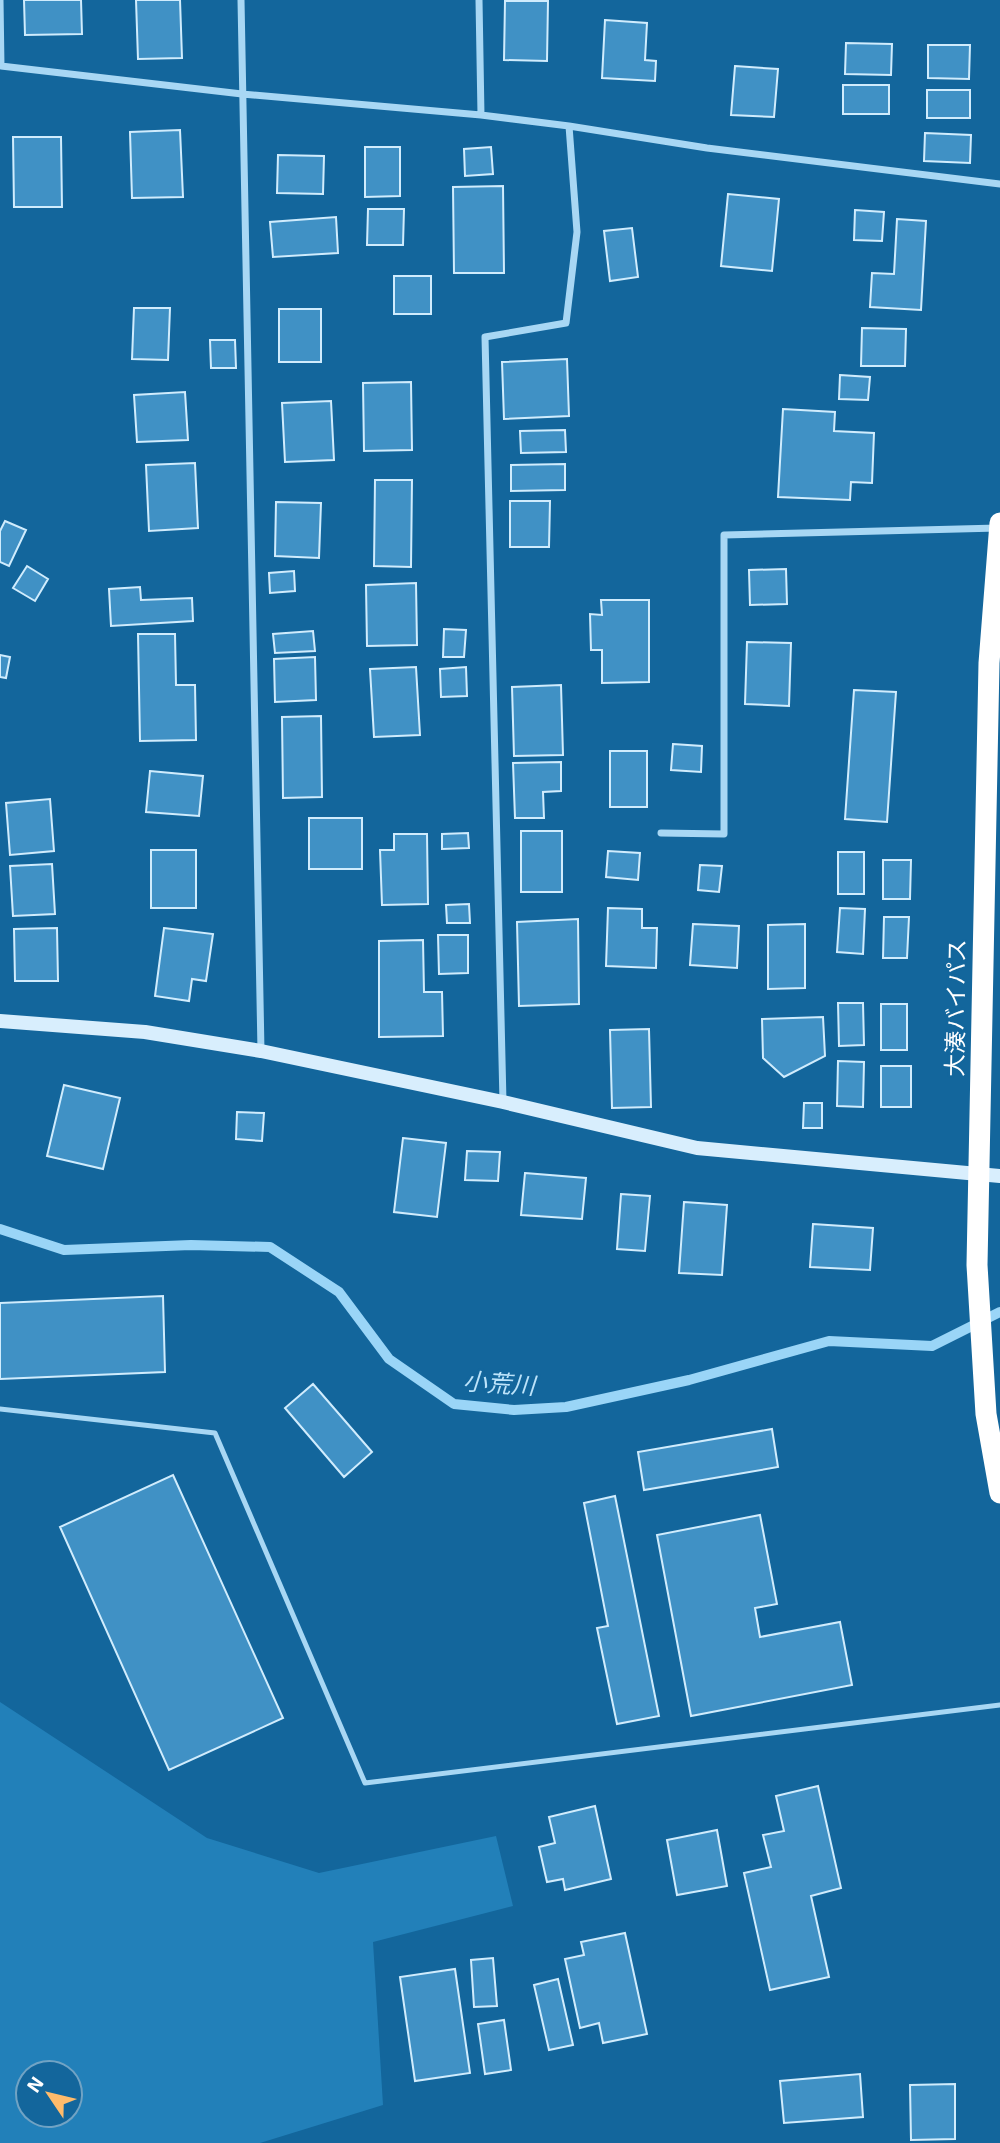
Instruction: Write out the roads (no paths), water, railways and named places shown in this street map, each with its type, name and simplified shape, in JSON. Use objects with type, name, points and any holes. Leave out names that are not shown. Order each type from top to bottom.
[{"type":"highway","name":"大湊バイパス","points":[[1000,523],[994,664],[990,1175],[977,1265],[986,1414],[1000,1493]]},
{"type":"street","points":[[0,0],[1,66],[242,94],[569,126],[707,148],[1000,184]]},
{"type":"street","points":[[241,0],[261,1051]]},
{"type":"street","points":[[480,0],[481,116]]},
{"type":"street","points":[[503,1102],[485,337],[566,323],[577,232],[569,126]]},
{"type":"street","points":[[661,833],[724,834],[724,535],[1000,528]]},
{"type":"street","points":[[0,1021],[145,1032],[261,1051],[503,1102],[697,1148],[990,1175]]},
{"type":"lane","points":[[0,1409],[215,1433],[365,1783],[1000,1705]]},
{"type":"waterway","name":"小荒川","points":[[0,1229],[64,1250],[191,1245],[270,1247],[339,1292],[389,1359],[454,1404],[514,1410],[566,1407],[689,1380],[829,1341],[932,1346],[1000,1312]]}]
